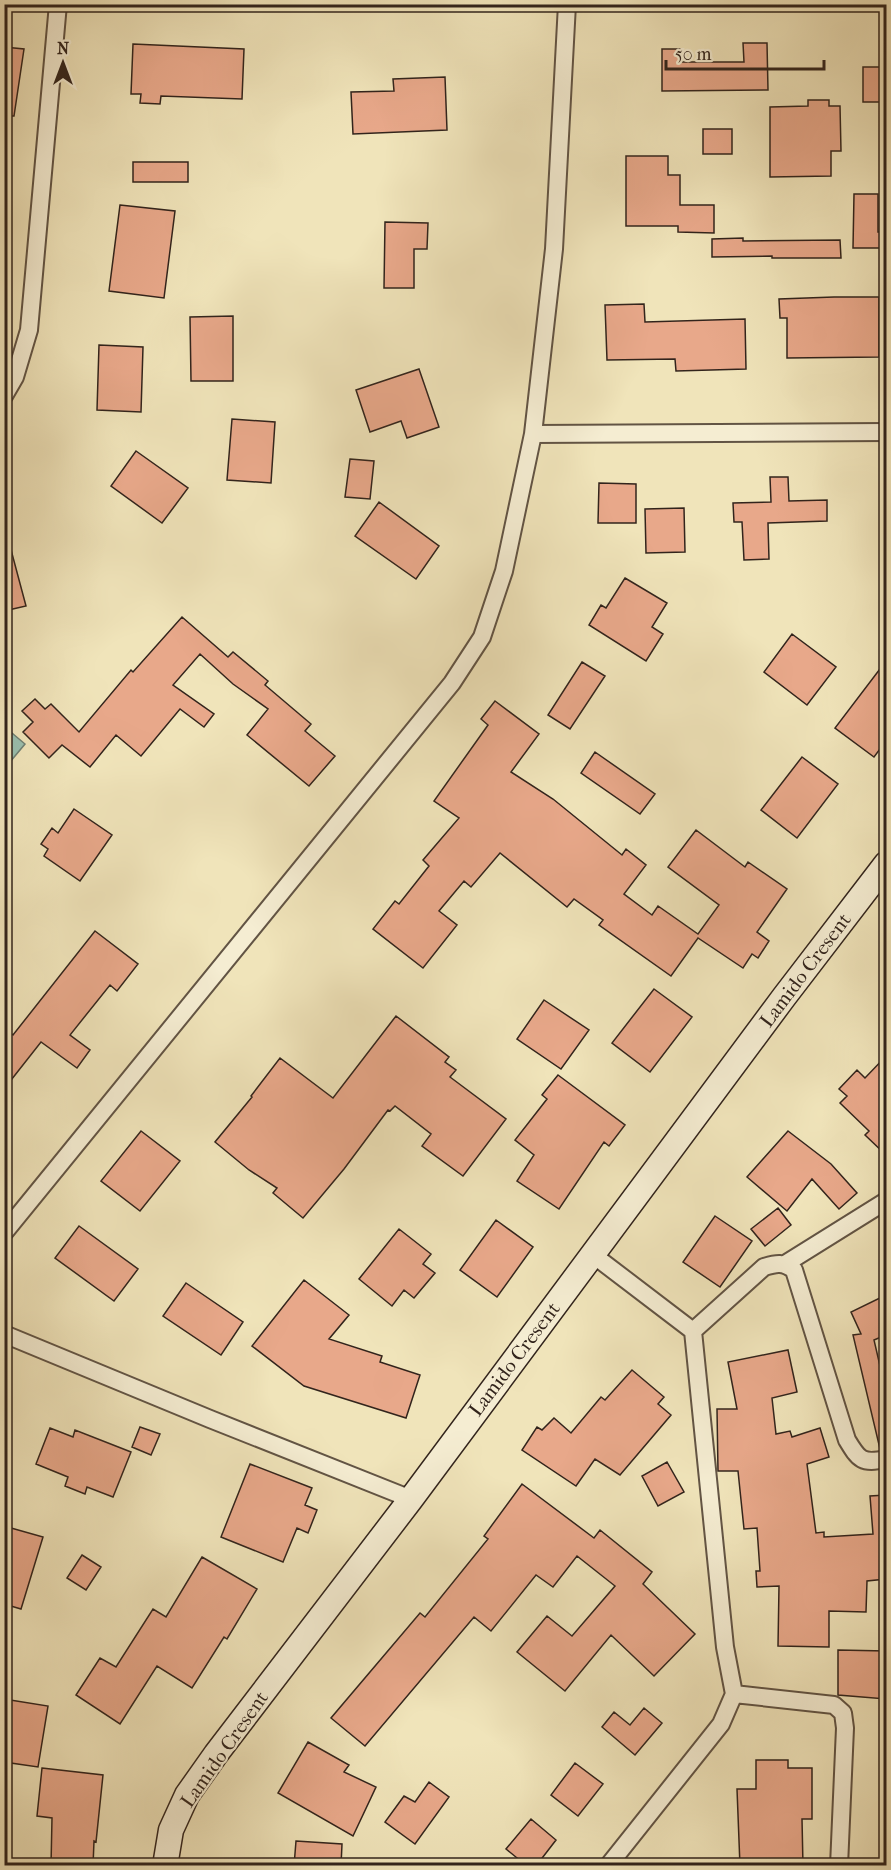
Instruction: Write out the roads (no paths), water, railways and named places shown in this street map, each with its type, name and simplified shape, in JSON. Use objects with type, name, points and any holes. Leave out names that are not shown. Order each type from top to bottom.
[{"type":"street","points":[[4,396],[15,378],[29,330],[58,4]]},
{"type":"street","points":[[4,1233],[452,683],[482,637],[504,571],[533,434],[554,249],[567,4]]},
{"type":"street","points":[[533,434],[886,432]]},
{"type":"street","name":"Lamido Cresent","points":[[165,1866],[171,1830],[187,1795],[216,1754],[411,1498],[784,996],[886,864]]},
{"type":"street","points":[[785,1264],[886,1201]]},
{"type":"street","points":[[592,1254],[693,1331],[725,1647],[734,1694],[722,1724],[608,1866]]},
{"type":"street","points":[[693,1331],[764,1267],[777,1263],[785,1264],[794,1270],[847,1440],[857,1457],[872,1462],[886,1459]]},
{"type":"street","points":[[4,1335],[411,1498]]},
{"type":"street","points":[[734,1694],[834,1705],[843,1713],[839,1866]]}]
